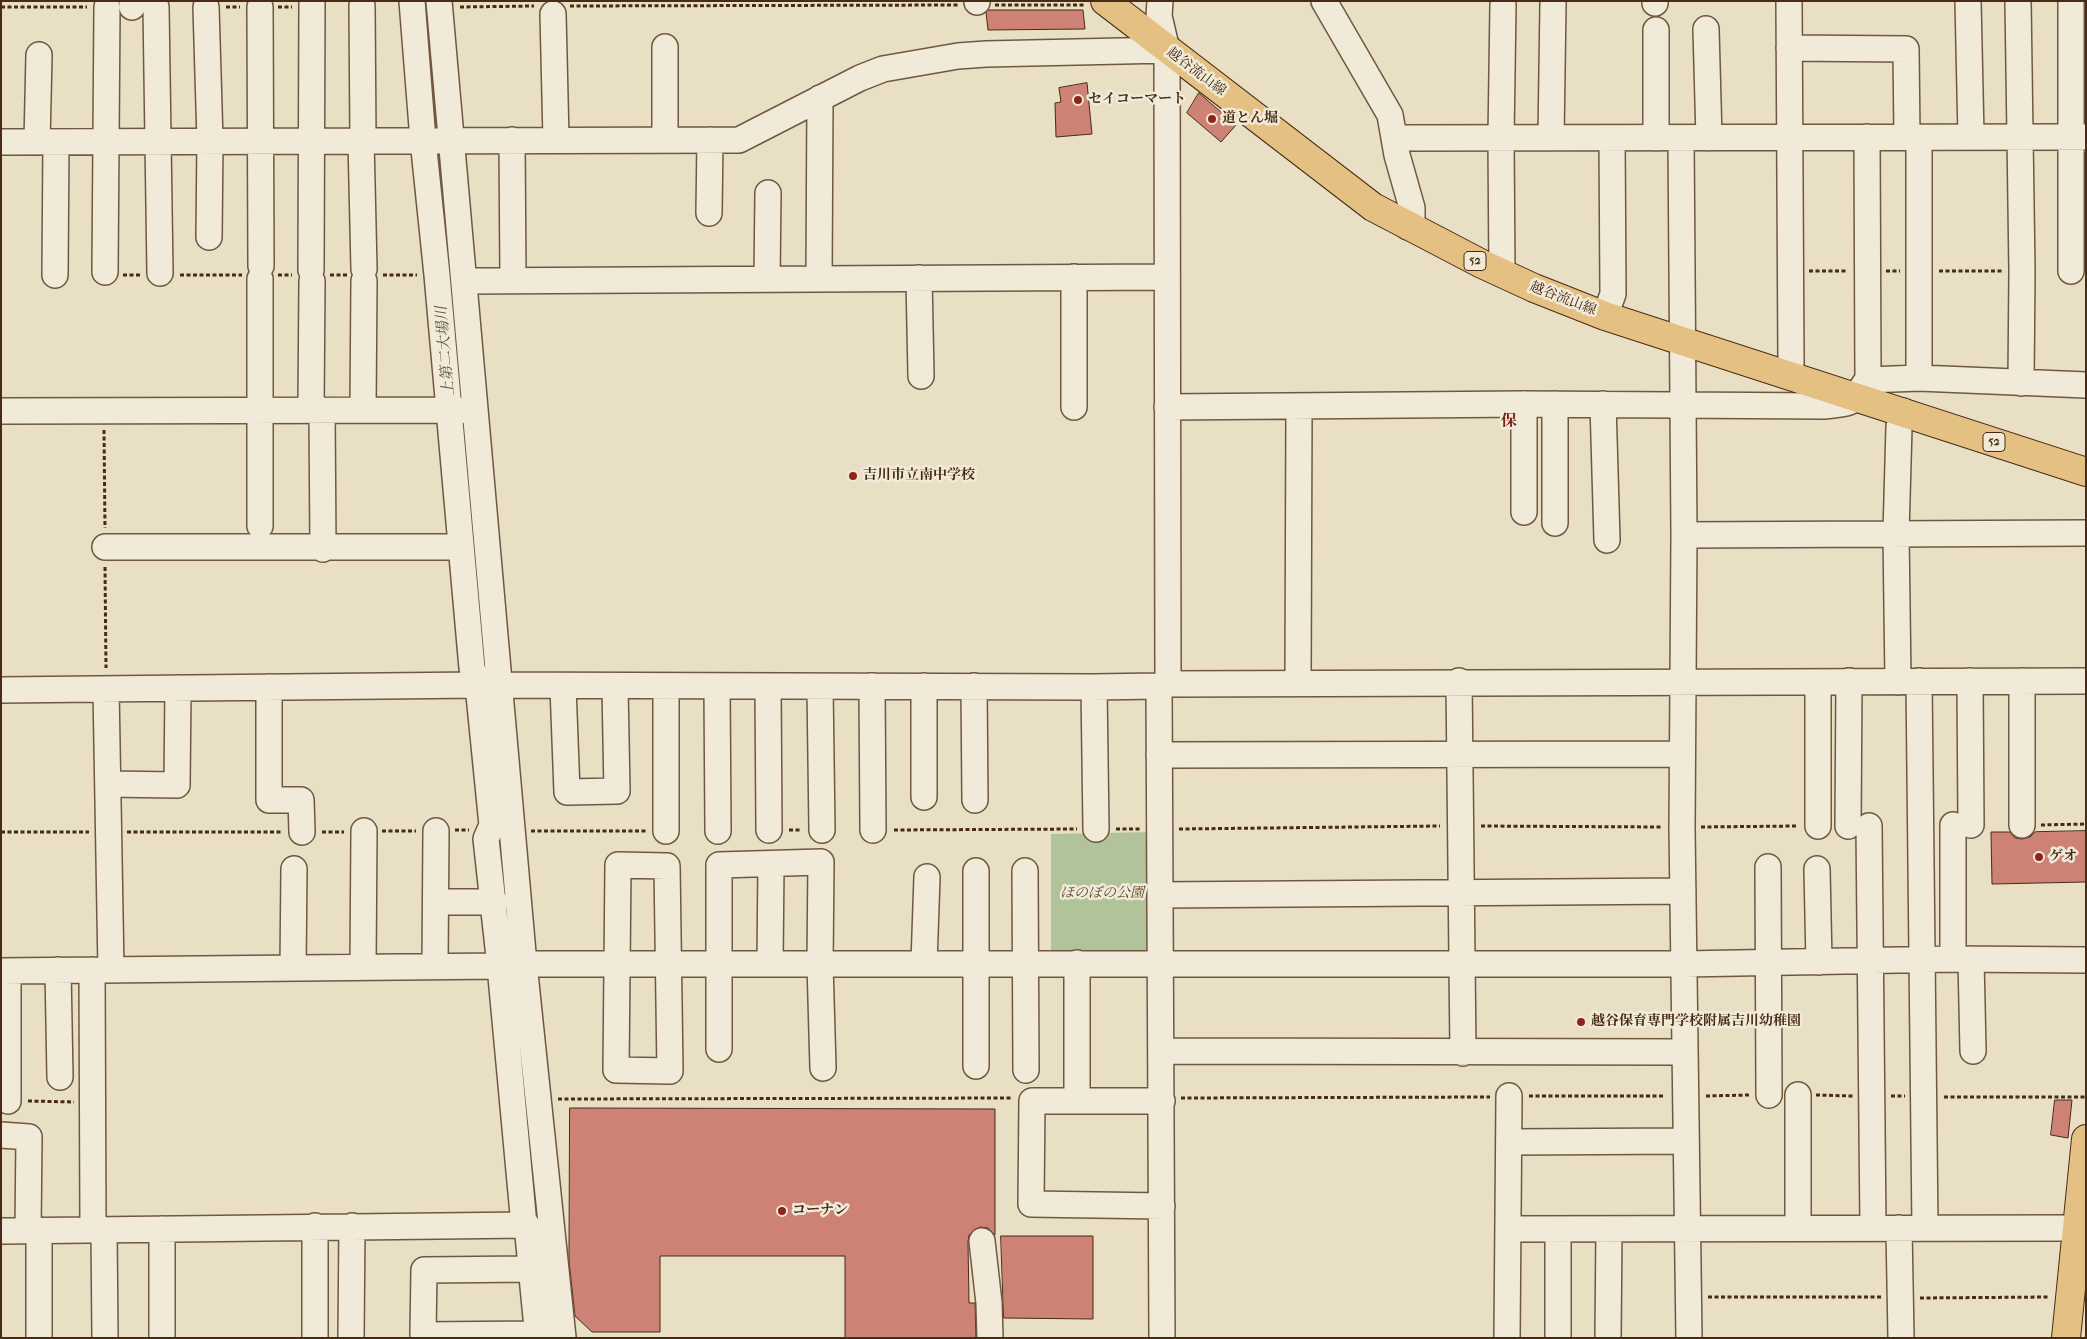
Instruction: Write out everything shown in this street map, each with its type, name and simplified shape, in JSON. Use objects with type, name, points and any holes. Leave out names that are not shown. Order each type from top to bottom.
[{"type":"main road","name":"越谷流山線","points":[[1098,3],[1167,50],[1373,208],[1502,274],[1605,316],[1788,373],[1863,388],[1903,411],[2086,472]]},
{"type":"main road","points":[[2066,1338],[2086,1138]]},
{"type":"street","points":[[312,1],[312,276],[323,549]]},
{"type":"street","points":[[412,1],[472,668],[488,686]]},
{"type":"street","points":[[1160,1],[1159,16],[1167,50],[1163,685],[1159,756],[1162,1338]]},
{"type":"street","points":[[1324,1],[1390,115],[1412,208],[1412,218],[1408,227]]},
{"type":"street","points":[[1788,373],[1791,364],[1789,1]]},
{"type":"street","points":[[1968,1],[1971,136]]},
{"type":"street","points":[[2018,1],[2018,138],[2022,271],[2021,382]]},
{"type":"street","points":[[2070,271],[2078,137],[2071,1]]},
{"type":"street","points":[[439,4],[476,409],[488,686],[513,965],[524,1225]]},
{"type":"street","points":[[1551,138],[1553,4]]},
{"type":"street","points":[[1502,274],[1501,138],[1503,5]]},
{"type":"street","points":[[362,6],[363,410]]},
{"type":"street","points":[[105,272],[107,7]]},
{"type":"street","points":[[156,7],[160,273]]},
{"type":"street","points":[[206,7],[210,141],[209,237]]},
{"type":"street","points":[[260,7],[260,526]]},
{"type":"street","points":[[553,9],[556,139]]},
{"type":"street","points":[[1706,29],[1709,138]]},
{"type":"street","points":[[1656,30],[1669,138],[1682,340],[1684,535],[1682,828],[1689,1338]]},
{"type":"street","points":[[665,47],[665,139]]},
{"type":"street","points":[[1789,48],[1906,49],[1913,137],[1919,378]]},
{"type":"street","points":[[1,142],[739,140],[860,78],[883,70],[958,56],[1167,50]]},
{"type":"street","points":[[39,54],[47,142],[55,275]]},
{"type":"street","points":[[819,279],[820,98]]},
{"type":"street","points":[[1863,388],[1867,137]]},
{"type":"street","points":[[1394,138],[2078,137]]},
{"type":"street","points":[[1605,316],[1613,294],[1612,138]]},
{"type":"street","points":[[512,140],[513,280]]},
{"type":"street","points":[[709,213],[710,140]]},
{"type":"street","points":[[767,279],[768,193]]},
{"type":"street","points":[[1074,277],[1074,407]]},
{"type":"street","points":[[464,281],[1167,277]]},
{"type":"street","points":[[919,278],[921,376]]},
{"type":"street","points":[[1166,407],[1524,404],[1825,406],[1850,402],[1863,388],[1919,378],[2086,385]]},
{"type":"street","points":[[1524,404],[1524,512]]},
{"type":"street","points":[[1555,404],[1556,523]]},
{"type":"street","points":[[1603,404],[1608,540]]},
{"type":"street","points":[[1298,682],[1299,406]]},
{"type":"street","points":[[1,412],[449,411],[476,409]]},
{"type":"street","points":[[1903,411],[1899,427],[1896,533],[1908,681],[1921,960],[1925,1228]]},
{"type":"street","points":[[1684,535],[2086,533]]},
{"type":"street","points":[[106,547],[323,549],[461,547]]},
{"type":"street","points":[[1,690],[488,686],[1094,687],[1298,682],[2086,680]]},
{"type":"street","points":[[1459,681],[1463,964],[1462,1053]]},
{"type":"street","points":[[1849,681],[1858,826],[1870,961],[1873,1228]]},
{"type":"street","points":[[1970,681],[1962,825],[1962,959],[1974,1051]]},
{"type":"street","points":[[2022,681],[2022,825]]},
{"type":"street","points":[[1818,682],[1818,826]]},
{"type":"street","points":[[820,686],[822,830]]},
{"type":"street","points":[[872,686],[873,830]]},
{"type":"street","points":[[924,686],[924,797]]},
{"type":"street","points":[[974,686],[975,800]]},
{"type":"street","points":[[269,687],[269,800],[301,800],[302,832]]},
{"type":"street","points":[[564,687],[567,792],[617,791],[616,687]]},
{"type":"street","points":[[666,687],[666,831]]},
{"type":"street","points":[[717,687],[718,831]]},
{"type":"street","points":[[768,687],[769,830]]},
{"type":"street","points":[[1094,687],[1096,829]]},
{"type":"street","points":[[108,784],[177,786],[178,688]]},
{"type":"street","points":[[105,1338],[92,1102],[109,832],[106,689]]},
{"type":"street","points":[[1159,756],[1682,754]]},
{"type":"street","points":[[363,967],[364,831]]},
{"type":"street","points":[[435,966],[436,831]]},
{"type":"street","points":[[501,832],[486,839],[495,902],[513,965],[540,1099],[546,1336]]},
{"type":"street","points":[[719,1049],[719,865],[821,862],[820,964],[823,1068]]},
{"type":"street","points":[[770,864],[770,963]]},
{"type":"street","points":[[618,866],[667,866],[669,964],[670,1072],[616,1070],[618,866]]},
{"type":"street","points":[[1768,867],[1769,1095]]},
{"type":"street","points":[[293,968],[294,869]]},
{"type":"street","points":[[1818,869],[1819,962]]},
{"type":"street","points":[[976,871],[976,1066]]},
{"type":"street","points":[[1024,871],[1026,1070]]},
{"type":"street","points":[[924,963],[927,877]]},
{"type":"street","points":[[1160,896],[1683,891]]},
{"type":"street","points":[[436,902],[495,902]]},
{"type":"street","points":[[8,1101],[5,971],[770,963],[1684,964],[1962,959],[2086,960]]},
{"type":"street","points":[[1077,963],[1077,1101]]},
{"type":"street","points":[[58,970],[60,1077]]},
{"type":"street","points":[[1161,1051],[1685,1052]]},
{"type":"street","points":[[1798,1095],[1798,1228]]},
{"type":"street","points":[[1507,1338],[1509,1096]]},
{"type":"street","points":[[1162,1101],[1032,1101],[1031,1204],[1162,1206]]},
{"type":"street","points":[[1,1135],[29,1137],[38,1338]]},
{"type":"street","points":[[1510,1142],[1686,1141]]},
{"type":"street","points":[[1,1231],[527,1225],[532,1269],[546,1336]]},
{"type":"street","points":[[314,1226],[316,1338]]},
{"type":"street","points":[[352,1226],[352,1338]]},
{"type":"street","points":[[1608,1338],[1609,1228]]},
{"type":"street","points":[[1899,1228],[1901,1338]]},
{"type":"street","points":[[1508,1229],[2076,1228]]},
{"type":"street","points":[[162,1229],[162,1338]]},
{"type":"street","points":[[1558,1229],[1558,1338]]},
{"type":"street","points":[[982,1241],[989,1303],[990,1338]]},
{"type":"street","points":[[532,1269],[424,1270],[423,1335],[546,1336]]},
{"type":"path","points":[[439,4],[553,9],[1098,3]]},
{"type":"path","points":[[873,830],[1460,826],[1682,828]]},
{"type":"path","points":[[769,830],[822,830]]},
{"type":"path","points":[[1,832],[666,831]]},
{"type":"path","points":[[1162,1101],[1177,1098],[1769,1095]]},
{"type":"path","points":[[1798,1095],[1922,1097],[2086,1096]]},
{"type":"path","points":[[540,1099],[1026,1098],[1032,1101]]},
{"type":"path","points":[[8,1101],[92,1102]]},
{"type":"path","points":[[1688,1298],[2053,1297]]},
{"type":"green space","name":"ほのぼの公園","points":[[1153,832],[1153,954],[1051,958],[1051,834]]},
{"type":"building","points":[[988,10],[1083,10],[1085,29],[988,30],[986,12]]},
{"type":"building","points":[[1087,83],[1092,134],[1056,137],[1055,103],[1061,102],[1059,88]]},
{"type":"building","name":"道とん堀","points":[[1199,93],[1236,125],[1221,142],[1187,113]]},
{"type":"building","name":"ゲオ","points":[[2086,831],[2086,882],[1992,884],[1991,832],[2010,832],[2015,838],[2022,839],[2030,837],[2035,832]]},
{"type":"building","points":[[2055,1100],[2072,1100],[2068,1138],[2051,1135]]},
{"type":"building","name":"コーナン","points":[[570,1108],[995,1109],[995,1235],[988,1228],[980,1227],[969,1235],[968,1242],[969,1303],[975,1303],[976,1338],[845,1338],[845,1256],[660,1256],[660,1332],[592,1332],[575,1316],[569,1261]]},
{"type":"building","points":[[1001,1236],[1093,1236],[1093,1319],[1004,1318]]},
{"type":"waterway","name":"上第二大場川","points":[[426,1],[428,18]]},
{"type":"place","name":"セイコーマート","points":[[1078,100]]},
{"type":"place","name":"道とん堀","points":[[1212,119]]},
{"type":"place","name":"吉川市立南中学校","points":[[853,476]]},
{"type":"place","name":"ゲオ","points":[[2039,857]]},
{"type":"place","name":"越谷保育専門学校附属吉川幼稚園","points":[[1581,1022]]},
{"type":"place","name":"コーナン","points":[[782,1211]]},
{"type":"district","name":"保","points":[[1509,422]]}]
